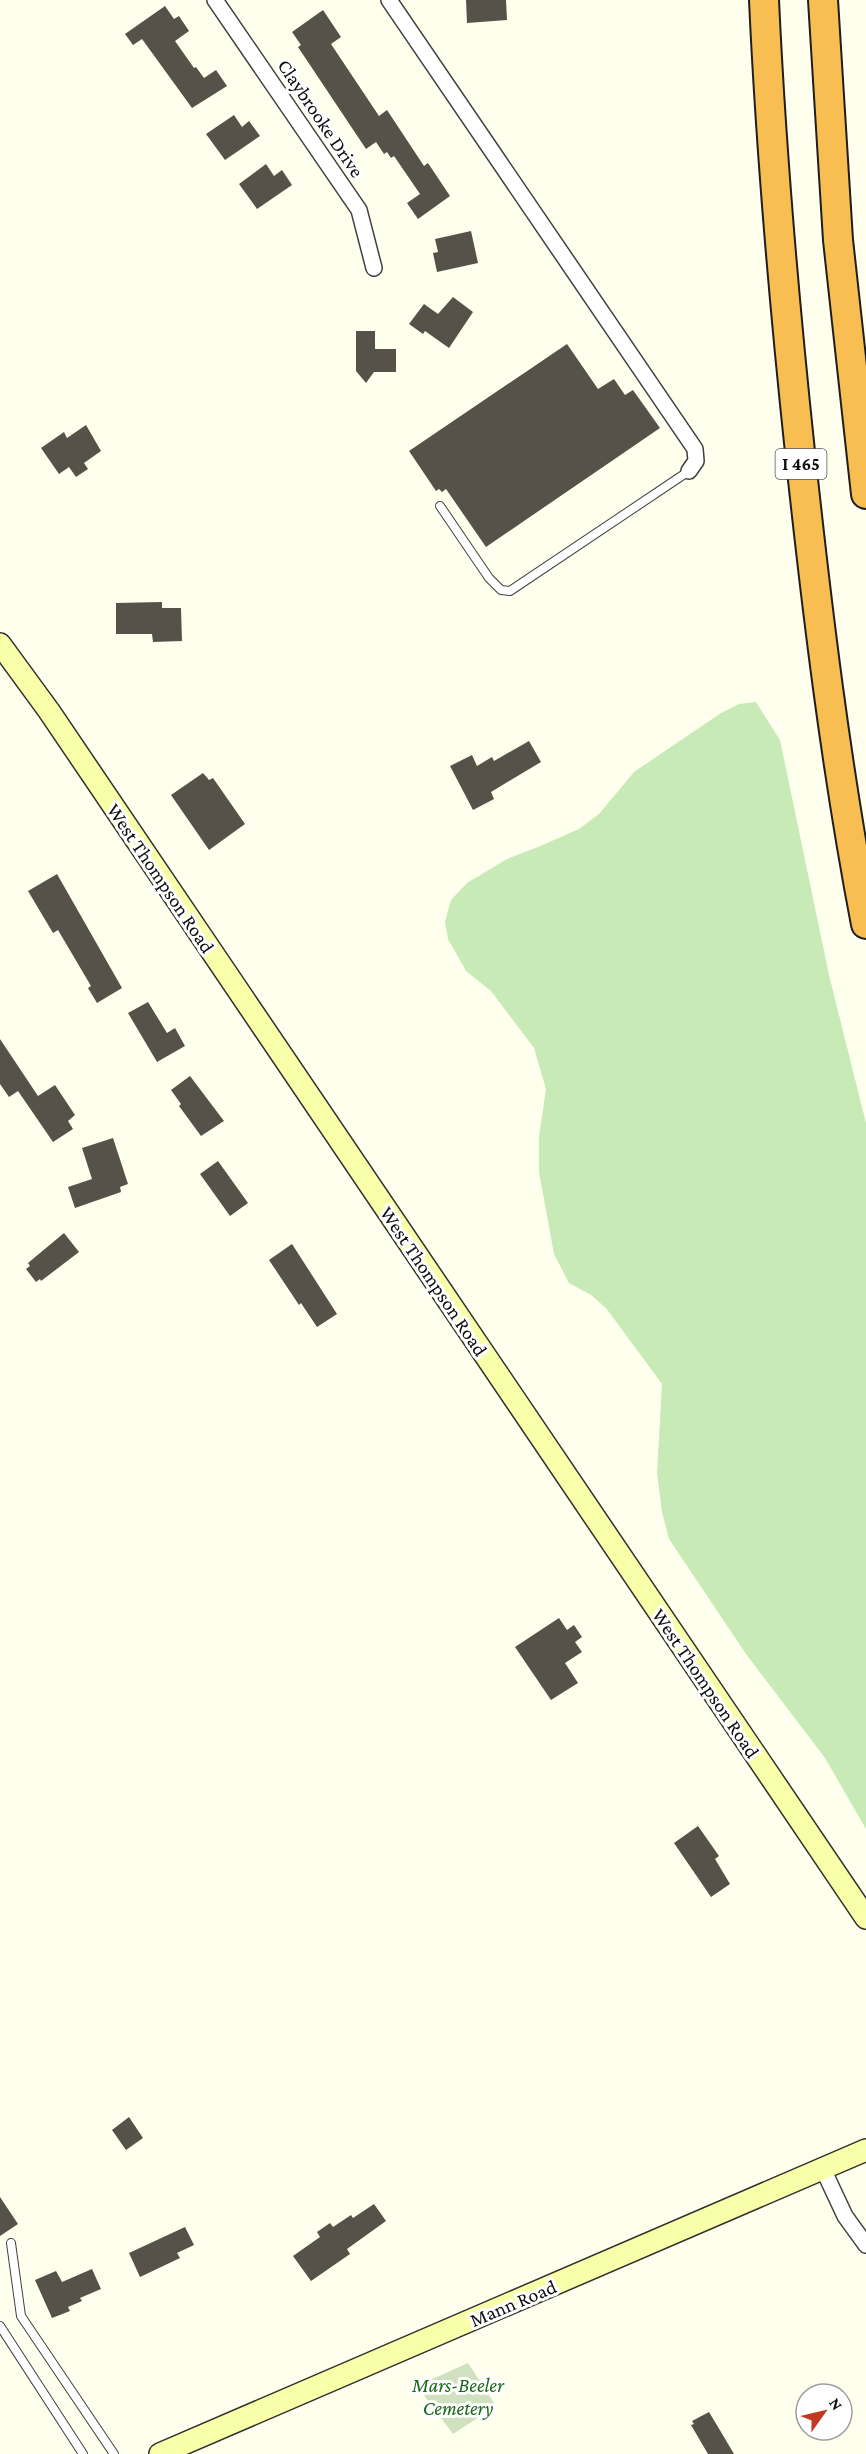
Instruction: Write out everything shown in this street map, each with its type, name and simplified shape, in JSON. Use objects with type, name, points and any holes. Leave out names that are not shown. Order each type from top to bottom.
[{"type":"highway","name":"I 465","points":[[764,0],[779,244],[810,559],[824,664],[866,924]]},
{"type":"highway","points":[[823,0],[838,240],[866,494]]},
{"type":"main road","name":"West Thompson Road","points":[[0,644],[49,711],[866,1918]]},
{"type":"main road","name":"Mann Road","points":[[160,2454],[866,2150]]},
{"type":"street","name":"Claybrooke Drive","points":[[215,0],[358,210],[374,268]]},
{"type":"street","points":[[389,0],[695,449],[696,461],[689,471]]},
{"type":"street","points":[[824,2169],[845,2216],[866,2245]]},
{"type":"lane","points":[[440,506],[489,578],[501,590],[510,591],[689,471]]},
{"type":"lane","points":[[11,2243],[21,2316],[114,2454]]},
{"type":"lane","points":[[0,2326],[83,2454]]},
{"type":"green space","points":[[756,702],[780,740],[829,975],[866,1123],[866,1829],[825,1758],[746,1654],[669,1539],[662,1512],[657,1473],[662,1384],[606,1308],[591,1295],[569,1283],[554,1254],[539,1172],[539,1137],[546,1089],[534,1048],[491,991],[466,971],[448,939],[445,922],[451,900],[467,883],[507,859],[579,829],[599,814],[634,772],[721,713],[739,704]]},
{"type":"green space","name":"Mars-Beeler Cemetery","points":[[468,2363],[496,2406],[453,2434],[417,2386]]},
{"type":"building","points":[[466,0],[506,0],[507,20],[467,23]]},
{"type":"building","points":[[165,6],[174,19],[179,16],[189,31],[175,41],[194,68],[196,67],[204,78],[216,70],[227,86],[192,108],[142,39],[133,45],[125,34]]},
{"type":"building","points":[[323,10],[341,37],[331,44],[379,116],[387,110],[424,166],[428,163],[450,196],[418,219],[407,203],[420,194],[394,156],[391,158],[387,152],[384,154],[376,142],[366,149],[298,47],[301,45],[292,32]]},
{"type":"building","points":[[234,115],[242,127],[249,121],[260,136],[225,160],[206,134]]},
{"type":"building","points":[[266,164],[274,176],[282,170],[292,185],[257,209],[239,184]]},
{"type":"building","points":[[471,231],[478,263],[437,272],[433,253],[438,252],[435,239]]},
{"type":"building","points":[[453,297],[473,312],[449,348],[425,331],[423,334],[409,324],[424,304],[438,314]]},
{"type":"building","points":[[356,331],[375,331],[375,349],[396,349],[396,372],[374,372],[366,383],[356,371]]},
{"type":"building","points":[[567,344],[598,389],[614,379],[625,395],[633,390],[660,428],[486,547],[446,489],[442,492],[439,489],[436,491],[409,451]]},
{"type":"building","points":[[86,425],[101,451],[84,463],[88,469],[76,477],[69,467],[59,474],[41,448],[64,432],[67,438]]},
{"type":"building","points":[[162,602],[162,608],[181,608],[182,641],[153,642],[152,634],[116,634],[116,603]]},
{"type":"building","points":[[529,741],[541,762],[491,792],[494,799],[473,810],[450,766],[472,755],[477,766],[492,757],[494,761]]},
{"type":"building","points":[[203,773],[209,780],[213,778],[245,824],[209,850],[171,795]]},
{"type":"building","points":[[57,874],[122,988],[97,1003],[88,988],[91,986],[58,930],[53,933],[28,891]]},
{"type":"building","points":[[148,1002],[167,1033],[175,1028],[185,1046],[157,1062],[128,1013]]},
{"type":"building","points":[[0,1039],[38,1096],[55,1085],[75,1115],[68,1121],[73,1129],[53,1142],[18,1091],[9,1097],[0,1084]]},
{"type":"building","points":[[190,1076],[224,1121],[201,1136],[179,1106],[181,1104],[171,1090]]},
{"type":"building","points":[[113,1138],[128,1184],[120,1187],[121,1192],[75,1208],[68,1187],[92,1179],[82,1148]]},
{"type":"building","points":[[218,1161],[248,1203],[230,1216],[200,1174]]},
{"type":"building","points":[[64,1233],[79,1252],[41,1281],[40,1279],[36,1282],[26,1269],[30,1266],[28,1263]]},
{"type":"building","points":[[292,1244],[337,1314],[317,1327],[301,1303],[299,1305],[269,1260]]},
{"type":"building","points":[[559,1618],[567,1630],[574,1625],[582,1637],[575,1642],[582,1652],[565,1663],[578,1683],[551,1700],[515,1647]]},
{"type":"building","points":[[698,1826],[719,1856],[715,1859],[730,1884],[711,1897],[674,1843]]},
{"type":"building","points":[[129,2117],[143,2138],[126,2150],[112,2130]]},
{"type":"building","points":[[0,2197],[18,2224],[0,2236]]},
{"type":"building","points":[[374,2204],[386,2221],[347,2249],[350,2254],[311,2281],[293,2256],[320,2237],[317,2232],[330,2223],[333,2227],[351,2215],[353,2218]]},
{"type":"building","points":[[185,2227],[194,2245],[177,2253],[180,2258],[140,2277],[129,2253]]},
{"type":"building","points":[[92,2269],[101,2289],[80,2298],[82,2301],[68,2307],[70,2311],[52,2318],[35,2280],[56,2271],[62,2282]]},
{"type":"building","points":[[709,2412],[734,2454],[708,2454],[691,2425],[694,2424],[692,2421]]}]
